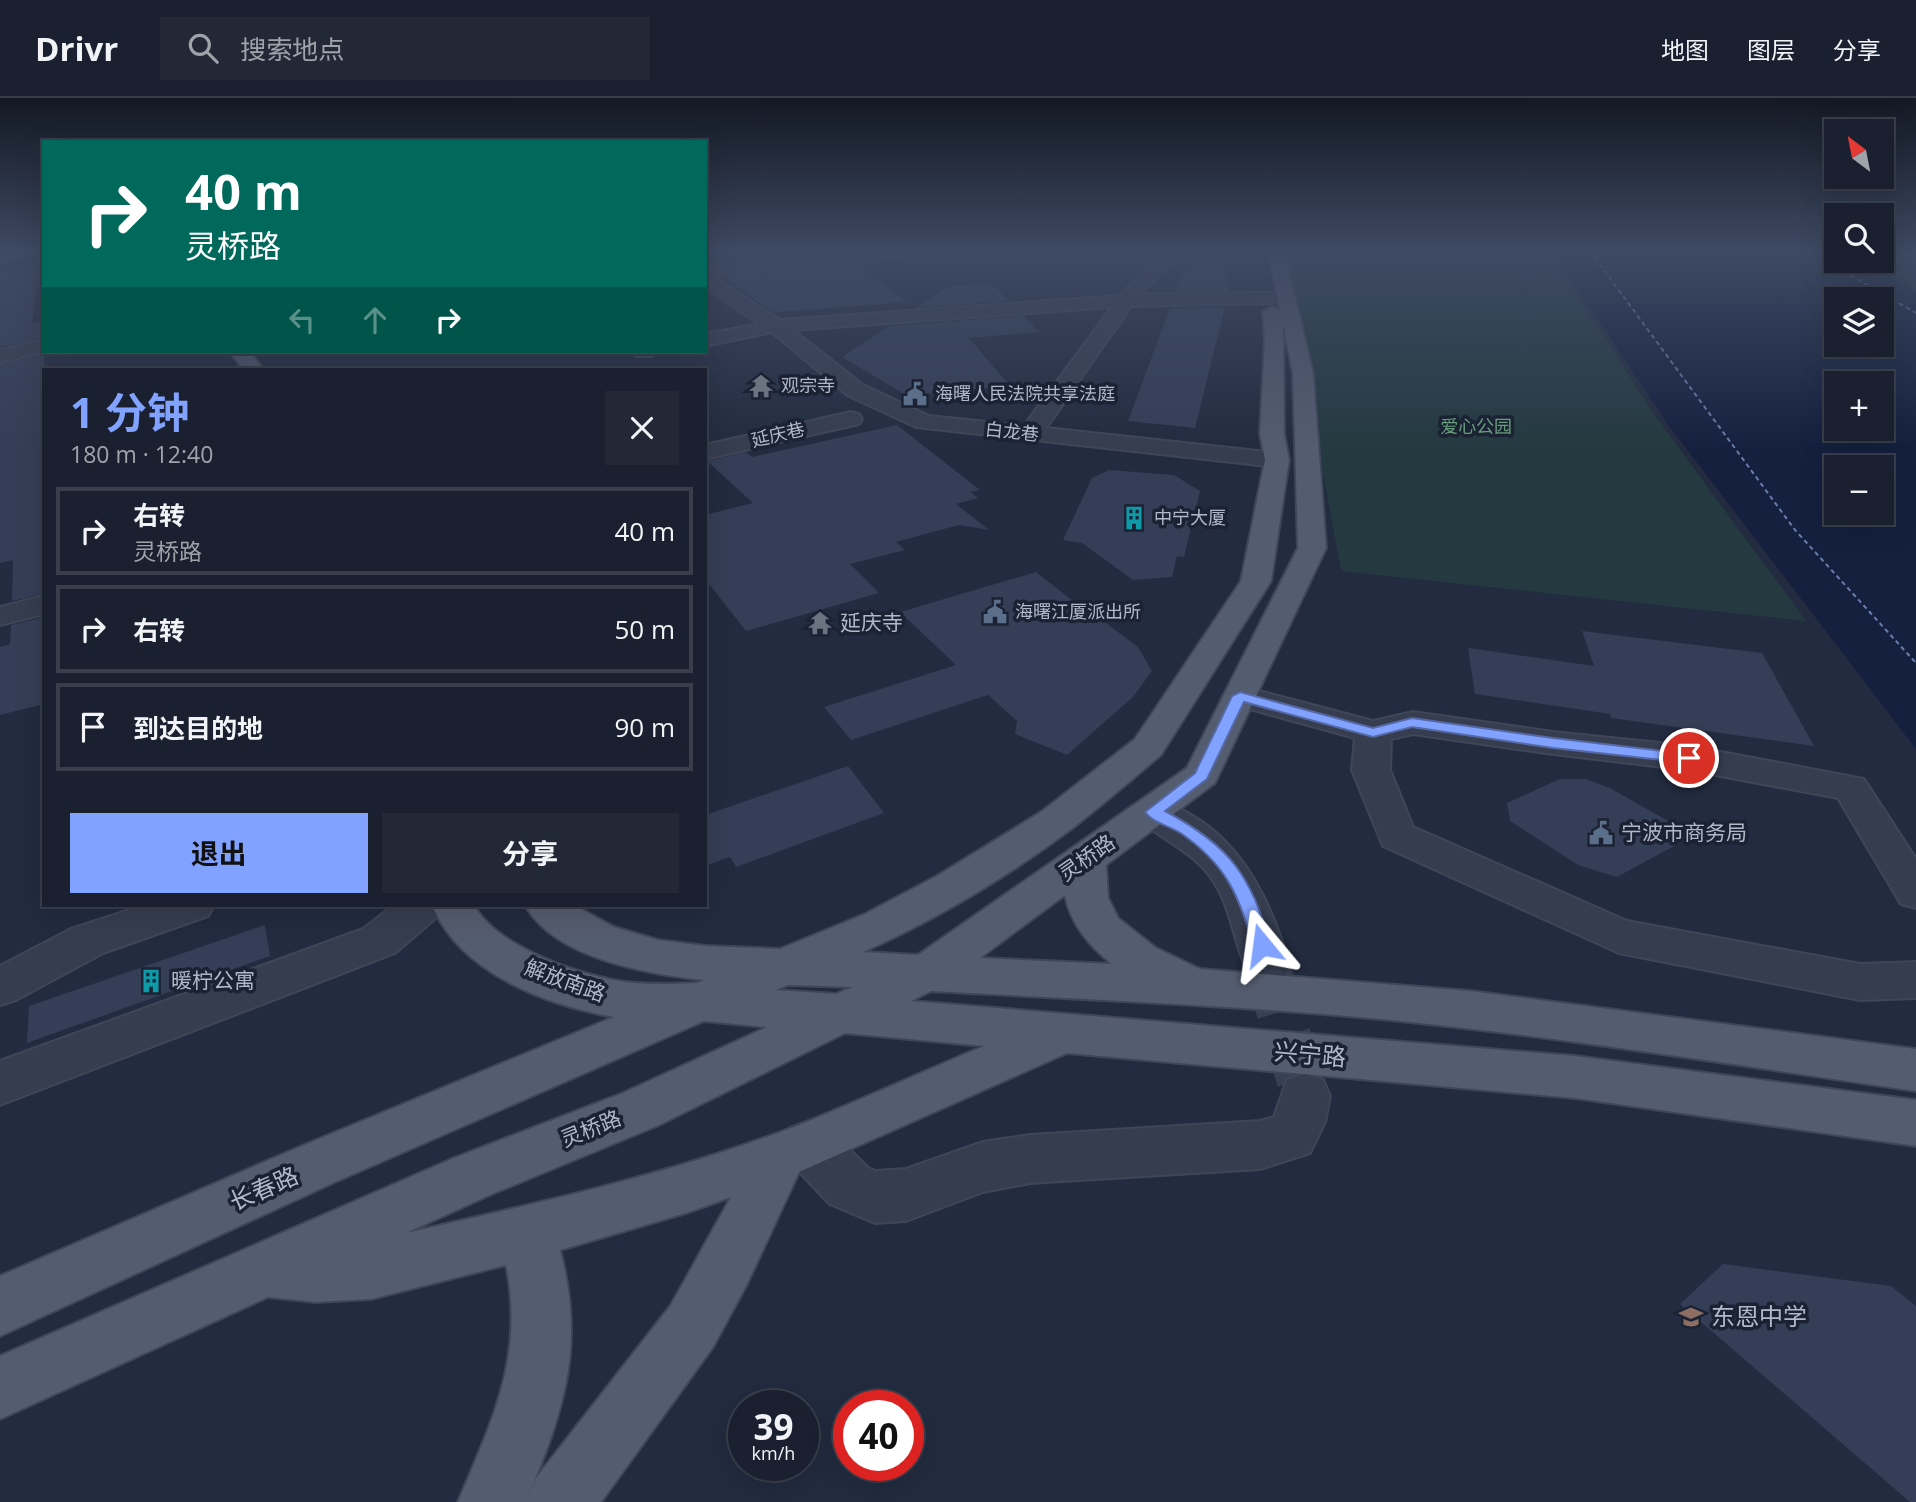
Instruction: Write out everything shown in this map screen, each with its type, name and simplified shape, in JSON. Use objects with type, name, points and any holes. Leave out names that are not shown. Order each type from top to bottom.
[{"type":"main road","points":[[701,1002],[880,926],[952,887],[1055,821],[1148,747],[1256,581],[1277,460],[1272,434],[1275,338],[1273,317]]},
{"type":"main road","name":"灵桥路","points":[[265,1268],[473,1176],[641,1109],[926,973],[1202,775],[1312,548],[1303,373],[1291,317]]},
{"type":"main road","points":[[242,354],[252,368]]},
{"type":"main road","points":[[1085,859],[1085,886],[1089,905],[1110,936],[1142,963],[1205,987]]},
{"type":"main road","name":"解放南路","points":[[454,907],[464,925],[499,955],[551,979],[626,1001],[701,1002]]},
{"type":"main road","points":[[548,907],[603,942],[654,956],[719,966],[790,966],[1205,987],[1554,1018],[1916,1070]]},
{"type":"main road","name":"兴宁路","points":[[701,1002],[1574,1077],[1916,1123]]},
{"type":"main road","name":"长春路","points":[[0,1306],[316,1166],[701,1002]]},
{"type":"main road","points":[[0,1388],[265,1268],[316,1273],[371,1270],[527,1233],[686,1188],[795,1150],[1065,1033]]},
{"type":"main road","points":[[560,1502],[692,1326],[795,1150]]},
{"type":"main road","points":[[492,1502],[510,1462],[537,1382],[542,1338],[542,1306],[527,1233]]},
{"type":"street","name":"白龙巷","points":[[762,317],[855,390],[924,422],[1277,460]]},
{"type":"street","points":[[707,340],[776,326],[908,317]]},
{"type":"street","points":[[1030,434],[1114,317]]},
{"type":"street","points":[[0,356],[42,346]]},
{"type":"street","name":"延庆巷","points":[[707,452],[851,419]]},
{"type":"street","points":[[0,616],[42,606]]},
{"type":"street","points":[[1240,696],[1373,732],[1412,723],[1553,743],[1689,758],[1852,788],[1916,893]]},
{"type":"street","points":[[1373,732],[1371,770],[1397,836],[1619,936],[1860,982],[1916,980]]},
{"type":"street","points":[[1153,812],[1187,830],[1216,854],[1236,877],[1249,902],[1268,967]]},
{"type":"street","points":[[0,988],[87,942],[187,907]]},
{"type":"street","points":[[0,1083],[379,941],[421,907]]},
{"type":"street","points":[[795,1150],[849,1186],[875,1197],[906,1195],[949,1177],[983,1167],[1030,1159],[1260,1145],[1290,1136],[1299,1122],[1305,1096]]},
{"type":"green space","name":"爱心公园","points":[[1294,317],[1591,317],[1654,414],[1806,621],[1341,571]]},
{"type":"water","points":[[1596,317],[1824,317],[1824,357],[1894,357],[1894,317],[1916,317],[1916,749],[1669,426]]},
{"type":"building","points":[[0,317],[33,317],[32,324],[42,322],[42,338],[0,347]]},
{"type":"building","points":[[1024,317],[1039,332],[969,338],[1010,386],[908,396],[842,357],[889,326]]},
{"type":"building","points":[[1167,317],[1223,317],[1195,428],[1128,421]]},
{"type":"building","points":[[44,355],[42,594],[12,601],[13,560],[0,563],[0,364]]},
{"type":"building","points":[[897,425],[980,490],[970,492],[978,498],[956,504],[989,530],[959,525],[896,542],[905,550],[850,564],[879,593],[746,631],[707,582],[707,514],[753,503],[707,461],[746,452],[752,457]]},
{"type":"building","name":"中宁大厦","points":[[1109,470],[1174,475],[1200,491],[1184,557],[1177,556],[1172,577],[1133,580],[1082,543],[1063,540],[1092,478]]},
{"type":"building","points":[[1036,572],[1138,647],[1152,671],[1133,697],[1067,755],[1015,734],[1017,721],[988,695],[851,740],[824,707],[956,665],[900,612]]},
{"type":"building","points":[[42,617],[42,704],[0,715],[0,647],[10,644],[11,625]]},
{"type":"building","points":[[1582,631],[1762,653],[1814,746],[1611,718],[1610,714],[1475,694],[1468,648],[1594,666]]},
{"type":"building","points":[[848,766],[884,813],[736,867],[730,857],[707,865],[707,814]]},
{"type":"building","name":"宁波市商务局","points":[[1560,779],[1586,779],[1610,788],[1668,821],[1676,845],[1617,877],[1578,865],[1510,821],[1507,803]]},
{"type":"building","name":"暖柠公寓","points":[[265,925],[270,956],[27,1043],[29,1006]]},
{"type":"building","points":[[1723,1264],[1891,1286],[1916,1306],[1916,1502],[1910,1502],[1680,1304]]},
{"type":"ferry route","points":[[1638,317],[1795,530],[1916,663]]},
{"type":"tunnel","points":[[1267,967],[1305,1096]]},
{"type":"place","name":"观宗寺","points":[[761,386]]},
{"type":"place","name":"海曙人民法院共享法庭","points":[[915,394]]},
{"type":"place","name":"中宁大厦","points":[[1134,518]]},
{"type":"place","name":"海曙江厦派出所","points":[[995,612]]},
{"type":"place","name":"延庆寺","points":[[820,623]]},
{"type":"place","name":"宁波市商务局","points":[[1601,833]]},
{"type":"place","name":"暖柠公寓","points":[[151,981]]},
{"type":"place","name":"东恩中学","points":[[1691,1317]]},
{"type":"route","points":[[1262,945],[1249,902],[1236,877],[1216,854],[1187,830],[1153,812],[1202,775],[1240,696],[1373,732],[1412,723],[1553,743],[1689,758]]}]
